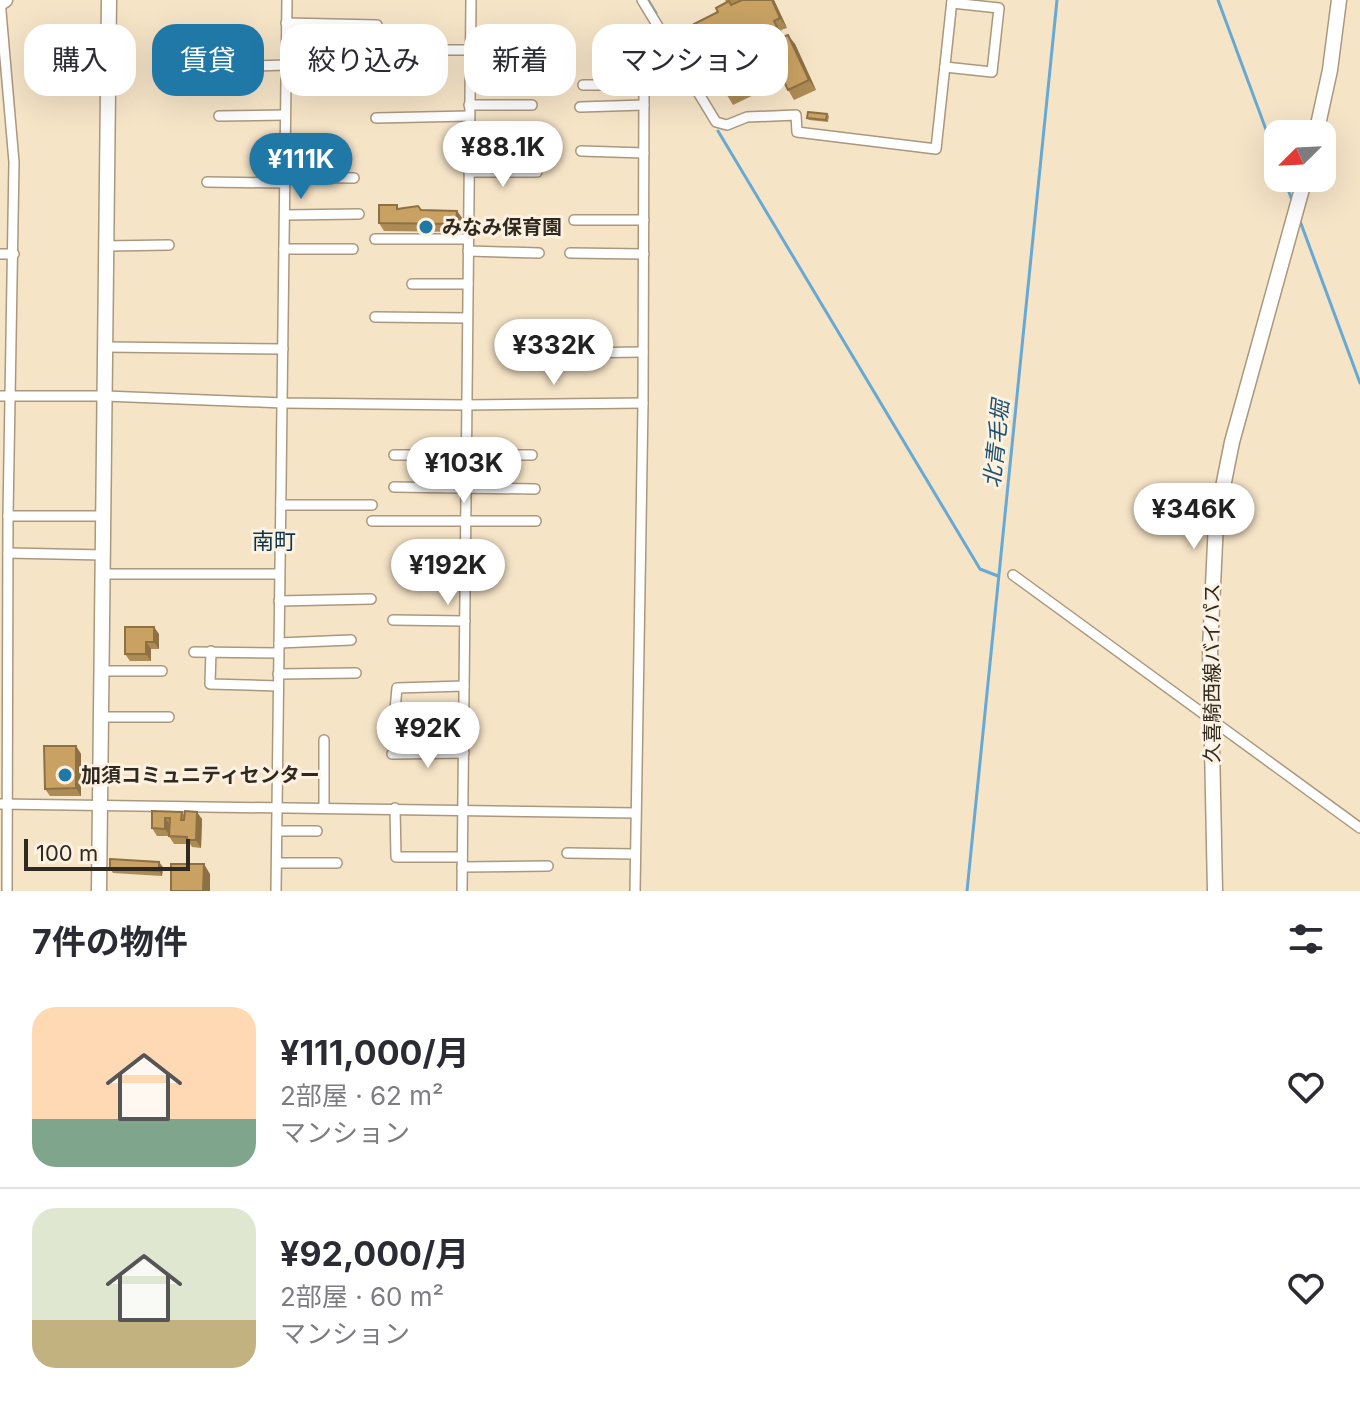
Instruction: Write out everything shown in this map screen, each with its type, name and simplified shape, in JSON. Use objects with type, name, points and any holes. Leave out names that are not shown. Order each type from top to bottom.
[{"type":"street","points":[[99,891],[109,0]]},
{"type":"street","points":[[287,0],[286,23],[332,24]]},
{"type":"street","points":[[471,0],[471,24]]},
{"type":"street","points":[[642,0],[716,122],[727,125],[747,117],[796,115],[797,132],[936,149],[952,1],[999,8],[992,72],[945,67]]},
{"type":"street","points":[[1319,120],[1330,70],[1339,0]]},
{"type":"street","points":[[2,2],[14,162],[12,396],[5,482],[8,516],[4,612],[7,891]]},
{"type":"street","points":[[583,85],[644,85],[643,403],[635,891]]},
{"type":"street","points":[[276,891],[285,96]]},
{"type":"street","points":[[462,891],[469,96]]},
{"type":"street","points":[[469,105],[532,105]]},
{"type":"street","points":[[580,107],[644,105]]},
{"type":"street","points":[[219,116],[285,115]]},
{"type":"street","points":[[376,118],[469,116]]},
{"type":"street","points":[[469,152],[535,151]]},
{"type":"street","points":[[581,151],[644,153]]},
{"type":"street","points":[[469,172],[537,172]]},
{"type":"street","points":[[207,182],[354,178]]},
{"type":"street","name":"久喜騎西線バイパス","points":[[1215,891],[1212,564],[1218,507],[1232,442],[1301,192]]},
{"type":"street","points":[[285,215],[359,214]]},
{"type":"street","points":[[574,220],[644,220]]},
{"type":"street","points":[[375,239],[468,239]]},
{"type":"street","points":[[106,246],[169,245]]},
{"type":"street","points":[[284,249],[353,249]]},
{"type":"street","points":[[468,251],[539,253]]},
{"type":"street","points":[[570,253],[644,254]]},
{"type":"street","points":[[0,254],[14,254]]},
{"type":"street","points":[[412,284],[468,284]]},
{"type":"street","points":[[375,317],[467,318]]},
{"type":"street","points":[[106,347],[283,349]]},
{"type":"street","points":[[572,353],[643,352]]},
{"type":"street","points":[[0,396],[466,405],[643,403]]},
{"type":"street","points":[[394,455],[532,455]]},
{"type":"street","points":[[394,487],[535,489]]},
{"type":"street","points":[[281,505],[372,505]]},
{"type":"street","points":[[8,516],[104,516]]},
{"type":"street","points":[[372,521],[536,521]]},
{"type":"street","points":[[8,553],[104,555]]},
{"type":"street","points":[[104,574],[279,574]]},
{"type":"street","points":[[1013,575],[1360,828]]},
{"type":"street","points":[[279,601],[371,599]]},
{"type":"street","points":[[393,620],[465,621]]},
{"type":"street","points":[[194,652],[278,648],[351,640]]},
{"type":"street","points":[[211,651],[210,684],[278,686]]},
{"type":"street","points":[[102,671],[162,671]]},
{"type":"street","points":[[278,674],[356,673]]},
{"type":"street","points":[[464,686],[397,688],[395,710],[464,709]]},
{"type":"street","points":[[101,717],[169,717]]},
{"type":"street","points":[[324,740],[324,807]]},
{"type":"street","points":[[392,754],[464,753]]},
{"type":"street","points":[[4,804],[635,813]]},
{"type":"street","points":[[395,808],[396,857],[548,866]]},
{"type":"street","points":[[277,831],[317,831]]},
{"type":"street","points":[[567,853],[635,854]]},
{"type":"street","points":[[277,863],[337,863]]},
{"type":"building","points":[[742,0],[772,0],[780,18],[774,21],[776,24],[694,24],[718,12],[716,8],[729,1],[731,5]]},
{"type":"building","points":[[788,35],[809,80],[788,90]]},
{"type":"building","points":[[808,112],[827,114],[826,120],[807,118]]},
{"type":"building","points":[[379,205],[397,205],[397,209],[418,206],[421,210],[457,211],[456,224],[379,223]]},
{"type":"building","points":[[125,627],[154,627],[154,642],[146,642],[146,654],[125,654]]},
{"type":"building","name":"加須コミュニティセンター","points":[[44,746],[76,746],[76,788],[45,789]]},
{"type":"building","points":[[152,811],[182,812],[181,820],[184,820],[185,811],[197,812],[196,840],[169,836],[170,818],[165,818],[165,829],[152,828]]},
{"type":"building","points":[[110,859],[159,862],[159,871],[110,868]]},
{"type":"building","points":[[171,864],[204,864],[203,891],[171,891]]},
{"type":"waterway","points":[[648,0],[656,13]]},
{"type":"waterway","name":"北青毛堀","points":[[967,891],[1057,0]]},
{"type":"waterway","points":[[1218,0],[1264,124]]},
{"type":"waterway","points":[[718,131],[980,569],[998,576]]},
{"type":"waterway","points":[[1289,192],[1293,203]]},
{"type":"waterway","points":[[1300,221],[1360,383]]},
{"type":"place","name":"みなみ保育園","points":[[426,227]]},
{"type":"place","name":"加須コミュニティセンター","points":[[65,775]]},
{"type":"district","name":"南町","points":[[274,541]]}]
